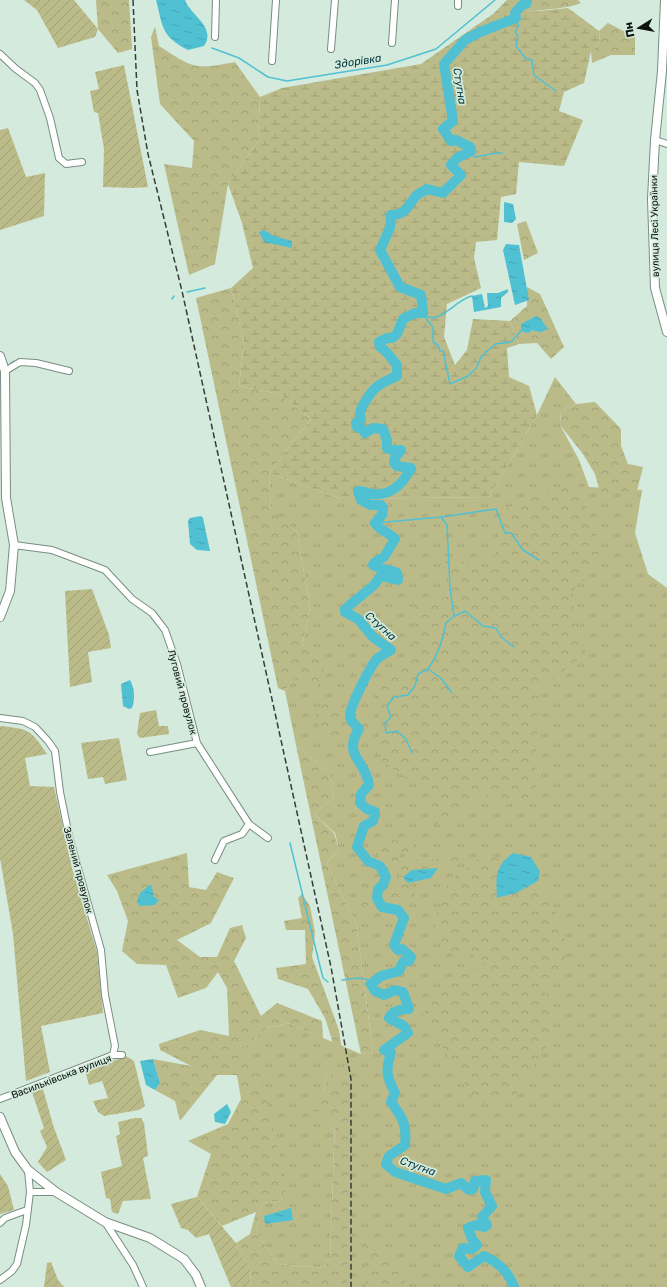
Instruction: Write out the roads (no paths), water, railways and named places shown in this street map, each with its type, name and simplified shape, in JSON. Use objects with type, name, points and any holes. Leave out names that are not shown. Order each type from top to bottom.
[{"type":"street","points":[[215,37],[216,0]]},
{"type":"street","points":[[272,60],[276,0]]},
{"type":"street","points":[[331,49],[335,0]]},
{"type":"street","points":[[392,43],[395,0]]},
{"type":"street","name":"вулиця Лесі Українки","points":[[665,0],[662,71],[655,140],[652,199],[655,288],[667,332]]},
{"type":"street","points":[[0,54],[16,70],[35,83],[40,90],[50,118],[59,158],[66,164],[82,162]]},
{"type":"street","points":[[655,140],[667,144]]},
{"type":"street","points":[[0,356],[5,371],[6,498],[14,545],[10,591],[0,617]]},
{"type":"street","points":[[5,371],[20,362],[36,363],[69,371]]},
{"type":"street","name":"Луговий провулок","points":[[14,545],[52,550],[105,570],[132,599],[152,613],[165,630],[174,656],[196,743],[150,752]]},
{"type":"street","name":"Зелений провулок","points":[[0,718],[22,721],[36,727],[55,751],[60,792],[69,836],[101,950],[105,995],[115,1046],[113,1055]]},
{"type":"street","points":[[196,743],[249,824],[268,838]]},
{"type":"street","points":[[215,860],[224,841],[242,834],[249,824]]},
{"type":"street","name":"Васильківська вулиця","points":[[0,1099],[113,1055],[122,1054]]},
{"type":"street","points":[[0,1117],[15,1152],[28,1170],[56,1192],[105,1222],[150,1238],[184,1258],[196,1275],[200,1287]]},
{"type":"street","points":[[0,1280],[12,1271],[17,1264],[26,1225],[30,1192],[28,1170]]},
{"type":"street","points":[[30,1192],[56,1192]]},
{"type":"street","points":[[0,1223],[5,1218],[27,1210]]},
{"type":"street","points":[[105,1222],[133,1264],[143,1287]]},
{"type":"water","points":[[156,0],[185,0],[205,27],[207,39],[204,46],[188,50],[173,40],[164,30]]},
{"type":"water","points":[[504,202],[513,204],[516,219],[512,223],[504,222]]},
{"type":"water","points":[[264,230],[274,236],[292,241],[292,248],[264,242],[259,232]]},
{"type":"water","points":[[506,244],[519,245],[529,300],[515,305],[503,250]]},
{"type":"water","points":[[508,289],[508,292],[501,298],[501,307],[474,312],[472,296],[482,294],[485,308],[488,306],[487,293],[498,293]]},
{"type":"water","points":[[536,316],[540,318],[548,329],[541,332],[534,331],[534,329],[528,333],[521,331],[521,324]]},
{"type":"water","points":[[201,516],[203,518],[210,551],[197,550],[190,544],[188,521],[190,518]]},
{"type":"water","points":[[130,680],[134,690],[134,701],[132,708],[129,709],[123,706],[121,684]]},
{"type":"water","points":[[513,853],[531,857],[540,872],[538,881],[516,893],[497,898],[496,884],[499,868],[502,863]]},
{"type":"water","points":[[438,868],[431,878],[408,883],[403,877],[412,870]]},
{"type":"water","points":[[151,884],[154,897],[159,900],[155,905],[140,906],[137,902],[140,893]]},
{"type":"water","points":[[153,1059],[160,1083],[155,1090],[146,1085],[140,1061]]},
{"type":"water","points":[[227,1104],[231,1112],[225,1124],[215,1122],[214,1114]]},
{"type":"water","points":[[291,1208],[293,1220],[265,1224],[264,1216]]},
{"type":"waterway","name":"Здорівка","points":[[212,48],[239,58],[268,77],[287,81],[387,65],[436,49],[495,0]]},
{"type":"waterway","name":"Стугна","points":[[514,1287],[506,1273],[489,1258],[484,1256],[468,1267],[459,1256],[463,1248],[472,1249],[477,1245],[472,1239],[468,1228],[476,1225],[485,1227],[487,1225],[482,1217],[492,1206],[485,1192],[486,1180],[475,1181],[473,1189],[469,1190],[461,1183],[446,1189],[395,1172],[386,1164],[389,1156],[405,1145],[405,1127],[399,1113],[391,1102],[395,1093],[390,1083],[388,1074],[388,1065],[391,1053],[384,1050],[408,1033],[404,1026],[389,1018],[398,1010],[409,1009],[403,992],[395,990],[384,995],[375,991],[371,984],[381,976],[399,971],[403,962],[409,961],[411,957],[402,949],[398,950],[394,945],[404,918],[398,910],[382,907],[377,898],[378,889],[383,885],[386,877],[380,866],[368,861],[357,847],[364,826],[373,821],[375,812],[367,809],[360,803],[361,794],[369,785],[364,770],[354,752],[354,738],[359,729],[352,722],[350,717],[361,686],[371,668],[378,658],[391,650],[373,637],[358,619],[345,612],[345,609],[373,586],[381,576],[398,580],[397,573],[373,565],[375,562],[384,557],[395,539],[379,528],[375,523],[382,515],[383,508],[381,505],[371,505],[361,500],[358,491],[370,494],[386,493],[397,487],[411,468],[397,466],[394,463],[395,458],[401,450],[392,450],[387,448],[387,440],[383,429],[373,428],[365,433],[362,429],[357,427],[356,423],[361,419],[361,408],[372,392],[382,383],[397,376],[397,365],[387,352],[380,347],[379,342],[387,338],[392,338],[397,334],[403,319],[415,313],[423,313],[421,295],[400,287],[380,250],[390,228],[391,215],[396,215],[403,212],[416,196],[427,189],[443,193],[461,175],[451,165],[457,158],[471,151],[470,147],[456,140],[451,141],[443,129],[453,121],[444,64],[465,40],[480,32],[516,18],[515,13],[522,5],[526,4],[527,0]]},
{"type":"waterway","points":[[516,18],[518,19],[517,23],[519,25],[515,32],[518,36],[516,46],[525,58],[532,60],[534,75],[556,91]]},
{"type":"waterway","points":[[471,151],[474,157],[502,153]]},
{"type":"waterway","points":[[187,292],[205,288]]},
{"type":"waterway","points":[[423,313],[424,316],[433,318],[438,317],[472,296]]},
{"type":"waterway","points":[[424,316],[433,327],[433,342],[438,345],[440,351],[443,351],[450,384],[468,376],[477,367],[481,357],[495,344],[511,342],[521,331]]},
{"type":"waterway","points":[[441,517],[496,509],[505,533],[511,533],[523,550],[539,560]]},
{"type":"waterway","points":[[375,523],[441,517],[447,525],[450,588],[454,616],[446,623],[440,647],[428,669],[441,678],[452,693]]},
{"type":"waterway","points":[[455,616],[465,611],[483,626],[496,628],[501,637],[514,647]]},
{"type":"waterway","points":[[412,753],[406,739],[397,731],[386,733],[385,723],[391,717],[387,706],[394,697],[408,695],[415,686],[418,674],[428,669]]},
{"type":"waterway","points":[[290,843],[323,978],[328,982]]},
{"type":"waterway","points":[[342,980],[358,978],[375,981]]},
{"type":"railway","points":[[133,0],[137,90],[148,154],[182,291],[331,967],[351,1079],[351,1287]]}]
